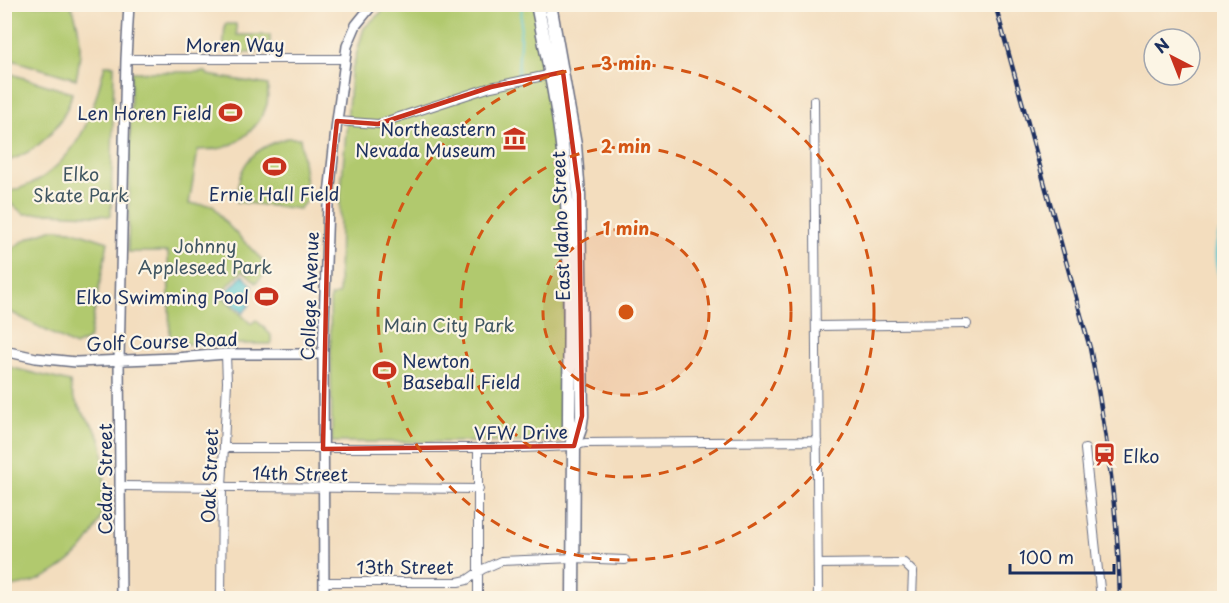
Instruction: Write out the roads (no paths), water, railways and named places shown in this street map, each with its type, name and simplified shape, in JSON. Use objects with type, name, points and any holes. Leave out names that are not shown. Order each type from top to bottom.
[{"type":"main road","name":"East Idaho Street","points":[[537,4],[575,145],[580,206],[582,416],[574,446],[573,598]]},
{"type":"main road","name":"East Idaho Street","points":[[550,4],[557,74]]},
{"type":"street","name":"Cedar Street","points":[[121,598],[119,359],[129,4]]},
{"type":"street","name":"College Avenue","points":[[324,598],[323,354],[328,204],[336,121],[349,39],[356,25],[373,4]]},
{"type":"street","name":"Moren Way","points":[[126,59],[345,59]]},
{"type":"street","points":[[336,121],[381,124],[491,87],[557,74]]},
{"type":"street","points":[[814,100],[818,598]]},
{"type":"street","points":[[817,326],[967,324]]},
{"type":"street","name":"Golf Course Road","points":[[4,351],[76,362],[226,354],[323,354]]},
{"type":"street","name":"Oak Street","points":[[221,598],[226,354]]},
{"type":"street","name":"VFW Drive","points":[[224,448],[478,448],[574,446],[585,443],[817,441]]},
{"type":"street","points":[[478,448],[478,598]]},
{"type":"street","points":[[1085,449],[1101,598]]},
{"type":"street","name":"14th Street","points":[[121,486],[479,489]]},
{"type":"street","name":"13th Street","points":[[324,582],[458,582],[501,561],[573,558],[625,560]]},
{"type":"street","points":[[818,564],[900,562],[908,566],[913,573],[912,598]]},
{"type":"water","points":[[243,275],[253,286],[245,296],[250,305],[243,313],[224,295]]},
{"type":"waterway","points":[[518,75],[522,4]]},
{"type":"waterway","points":[[1224,234],[1221,254],[1224,275]]},
{"type":"railway","points":[[995,4],[1090,348],[1111,473],[1120,598]]},
{"type":"place","name":"Len Horen Field","points":[[230,112]]},
{"type":"place","name":"Northeastern Nevada Museum","points":[[514,138]]},
{"type":"place","name":"Ernie Hall Field","points":[[274,167]]},
{"type":"place","name":"Elko Swimming Pool","points":[[267,296]]},
{"type":"place","name":"Newton Baseball Field","points":[[384,370]]},
{"type":"place","name":"Elko","points":[[1105,455]]},
{"type":"park label","name":"Elko Skate Park","points":[[81,183]]},
{"type":"park label","name":"Johnny Appleseed Park","points":[[205,255]]},
{"type":"park label","name":"Main City Park","points":[[449,324]]}]
